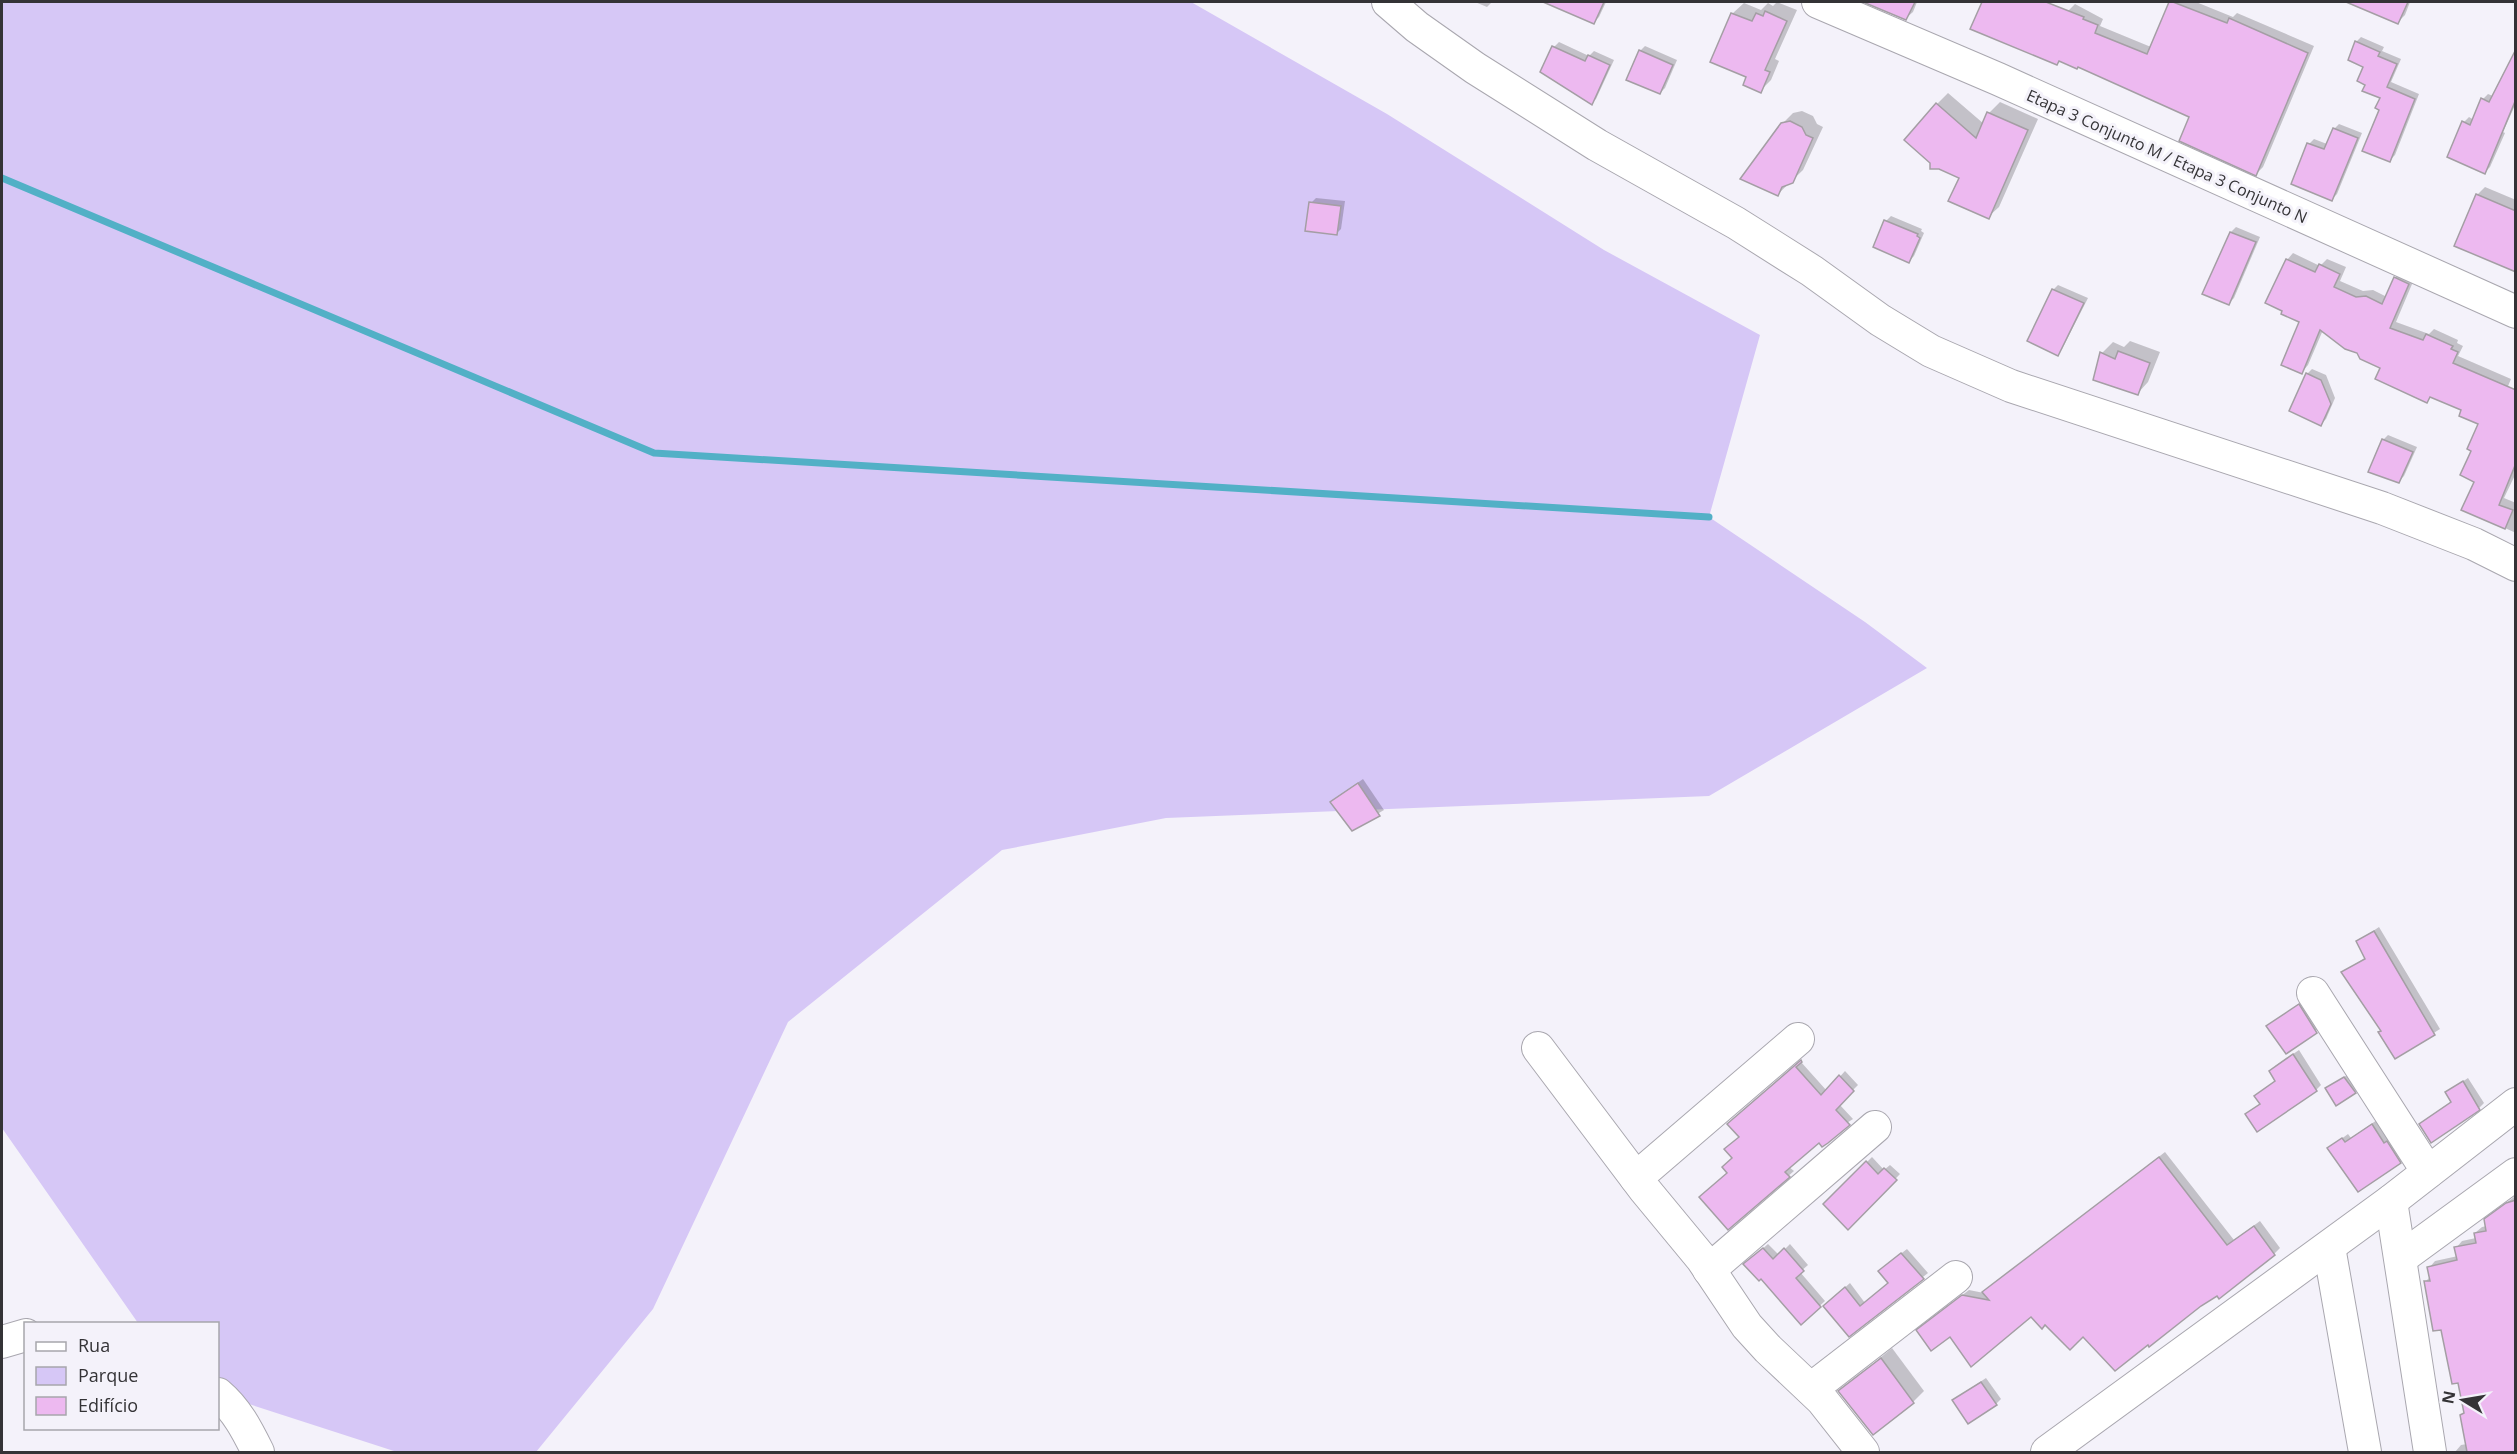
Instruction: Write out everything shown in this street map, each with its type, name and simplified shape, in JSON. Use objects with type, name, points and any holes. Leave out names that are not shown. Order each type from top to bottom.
[{"type":"street","points":[[1388,2],[1417,27],[1475,68],[1597,145],[1736,223],[1803,265],[1880,320],[1931,351],[2011,386],[2382,508],[2474,544],[2516,565]]},
{"type":"street","name":"Etapa 3 Conjunto M / Etapa 3 Conjunto N","points":[[1818,2],[2516,312]]},
{"type":"street","points":[[2313,993],[2428,1172]]},
{"type":"street","points":[[1636,1178],[1798,1039]]},
{"type":"street","points":[[1538,1048],[1709,1270],[1756,1337],[1811,1389],[1863,1452]]},
{"type":"street","points":[[2047,1452],[2391,1201],[2516,1104]]},
{"type":"street","points":[[1709,1270],[1875,1127]]},
{"type":"street","points":[[2401,1258],[2516,1174]]},
{"type":"street","points":[[2391,1201],[2430,1452]]},
{"type":"street","points":[[2329,1246],[2366,1452]]},
{"type":"street","points":[[1811,1389],[1956,1277]]},
{"type":"street","points":[[2,1342],[24,1336]]},
{"type":"street","points":[[219,1395],[230,1404],[243,1422],[258,1452]]},
{"type":"green space","points":[[2,2],[1191,2],[1387,114],[1604,250],[1760,335],[1709,517],[1865,622],[1927,668],[1709,796],[1166,818],[1002,850],[788,1022],[653,1309],[536,1452],[397,1452],[219,1394],[219,1322],[137,1322],[2,1128]]},
{"type":"building","points":[[1543,2],[1604,2],[1594,24]]},
{"type":"building","points":[[1863,2],[1915,2],[1906,20]]},
{"type":"building","points":[[1982,2],[2046,2],[2098,25],[2095,33],[2147,54],[2169,2],[2173,2],[2227,23],[2229,18],[2308,53],[2256,176],[2179,141],[2189,117],[2078,67],[2077,69],[2059,61],[2057,65],[1970,29]]},
{"type":"building","points":[[2346,2],[2408,2],[2398,24]]},
{"type":"building","points":[[1765,11],[1787,21],[1765,70],[1770,72],[1761,93],[1743,85],[1746,77],[1710,62],[1731,13],[1752,21],[1756,13],[1763,16]]},
{"type":"building","points":[[2355,41],[2380,52],[2378,56],[2397,64],[2387,87],[2415,99],[2390,162],[2362,151],[2379,110],[2375,108],[2380,98],[2362,91],[2365,85],[2357,81],[2363,67],[2348,60]]},
{"type":"building","points":[[1552,46],[1585,61],[1588,55],[1610,65],[1592,105],[1540,72]]},
{"type":"building","points":[[2516,49],[2516,99],[2485,174],[2447,157],[2462,121],[2470,125],[2481,98],[2489,102]]},
{"type":"building","points":[[1639,50],[1673,65],[1660,94],[1626,80]]},
{"type":"building","points":[[1936,103],[1976,138],[1987,112],[2028,130],[1989,219],[1948,201],[1959,178],[1939,169],[1930,169],[1930,163],[1904,140]]},
{"type":"building","points":[[1790,121],[1802,127],[1806,135],[1813,138],[1793,183],[1782,187],[1778,196],[1740,179],[1781,123]]},
{"type":"building","points":[[2333,128],[2358,138],[2332,201],[2291,184],[2307,143],[2324,149]]},
{"type":"building","points":[[2476,194],[2516,211],[2516,272],[2454,246]]},
{"type":"building","points":[[1309,202],[1341,206],[1337,235],[1305,231]]},
{"type":"building","points":[[1884,220],[1918,234],[1920,238],[1909,263],[1873,247]]},
{"type":"building","points":[[2230,232],[2256,242],[2229,305],[2202,294]]},
{"type":"building","points":[[2286,259],[2315,272],[2319,264],[2340,274],[2334,287],[2356,297],[2366,296],[2382,304],[2394,277],[2409,284],[2390,328],[2423,340],[2426,334],[2453,346],[2451,349],[2458,352],[2453,363],[2516,390],[2516,463],[2499,505],[2513,510],[2505,529],[2461,510],[2474,482],[2460,475],[2471,451],[2467,449],[2478,424],[2459,416],[2461,410],[2430,397],[2427,403],[2375,379],[2380,368],[2360,359],[2357,353],[2345,349],[2320,330],[2302,374],[2281,365],[2299,322],[2265,303]]},
{"type":"building","points":[[2052,289],[2084,303],[2058,356],[2027,341]]},
{"type":"building","points":[[2118,351],[2150,363],[2138,395],[2093,380],[2100,352],[2115,359]]},
{"type":"building","points":[[2306,373],[2321,380],[2331,404],[2321,426],[2289,411]]},
{"type":"building","points":[[2382,439],[2413,452],[2399,483],[2368,472]]},
{"type":"building","points":[[1358,783],[1380,816],[1352,831],[1330,802]]},
{"type":"building","points":[[2374,931],[2435,1035],[2395,1059],[2378,1032],[2381,1031],[2341,972],[2365,959],[2356,941]]},
{"type":"building","points":[[2299,1004],[2317,1033],[2286,1054],[2266,1026]]},
{"type":"building","points":[[2293,1054],[2317,1091],[2257,1132],[2245,1114],[2260,1104],[2254,1096],[2275,1081],[2269,1071]]},
{"type":"building","points":[[1801,1060],[1802,1062],[1796,1067],[1821,1095],[1839,1075],[1854,1091],[1836,1110],[1850,1125],[1822,1147],[1819,1143],[1785,1172],[1790,1177],[1728,1230],[1699,1197],[1727,1173],[1722,1167],[1732,1158],[1724,1149],[1739,1137],[1727,1124]]},
{"type":"building","points":[[2344,1077],[2356,1093],[2336,1106],[2325,1088]]},
{"type":"building","points":[[2463,1081],[2480,1110],[2431,1143],[2419,1124],[2451,1102],[2445,1092]]},
{"type":"building","points":[[2372,1124],[2384,1143],[2387,1141],[2401,1163],[2358,1192],[2327,1148],[2342,1138],[2345,1142]]},
{"type":"building","points":[[2159,1157],[2227,1245],[2254,1226],[2275,1255],[2219,1299],[2217,1296],[2201,1306],[2115,1371],[2083,1337],[2070,1350],[2045,1325],[2042,1329],[2031,1317],[1971,1367],[1950,1337],[1931,1351],[1916,1330],[1962,1295],[1989,1300],[1982,1292]]},
{"type":"building","points":[[1866,1161],[1878,1174],[1884,1168],[1897,1180],[1848,1230],[1823,1204]]},
{"type":"building","points":[[2516,1200],[2516,1452],[2467,1452],[2460,1415],[2464,1413],[2458,1383],[2452,1384],[2441,1330],[2433,1331],[2424,1281],[2430,1281],[2427,1267],[2457,1260],[2454,1247],[2476,1243],[2474,1233],[2486,1231],[2484,1219],[2506,1203]]},
{"type":"building","points":[[1763,1248],[1773,1259],[1784,1248],[1804,1271],[1796,1278],[1821,1307],[1801,1325],[1761,1279],[1759,1281],[1743,1264]]},
{"type":"building","points":[[1901,1253],[1924,1279],[1849,1337],[1823,1306],[1845,1287],[1860,1306],[1888,1283],[1878,1271]]},
{"type":"building","points":[[1881,1358],[1914,1403],[1873,1435],[1838,1391]]},
{"type":"building","points":[[1981,1382],[1997,1405],[1968,1424],[1952,1400]]},
{"type":"waterway","points":[[2,178],[654,453],[1709,517]]}]
